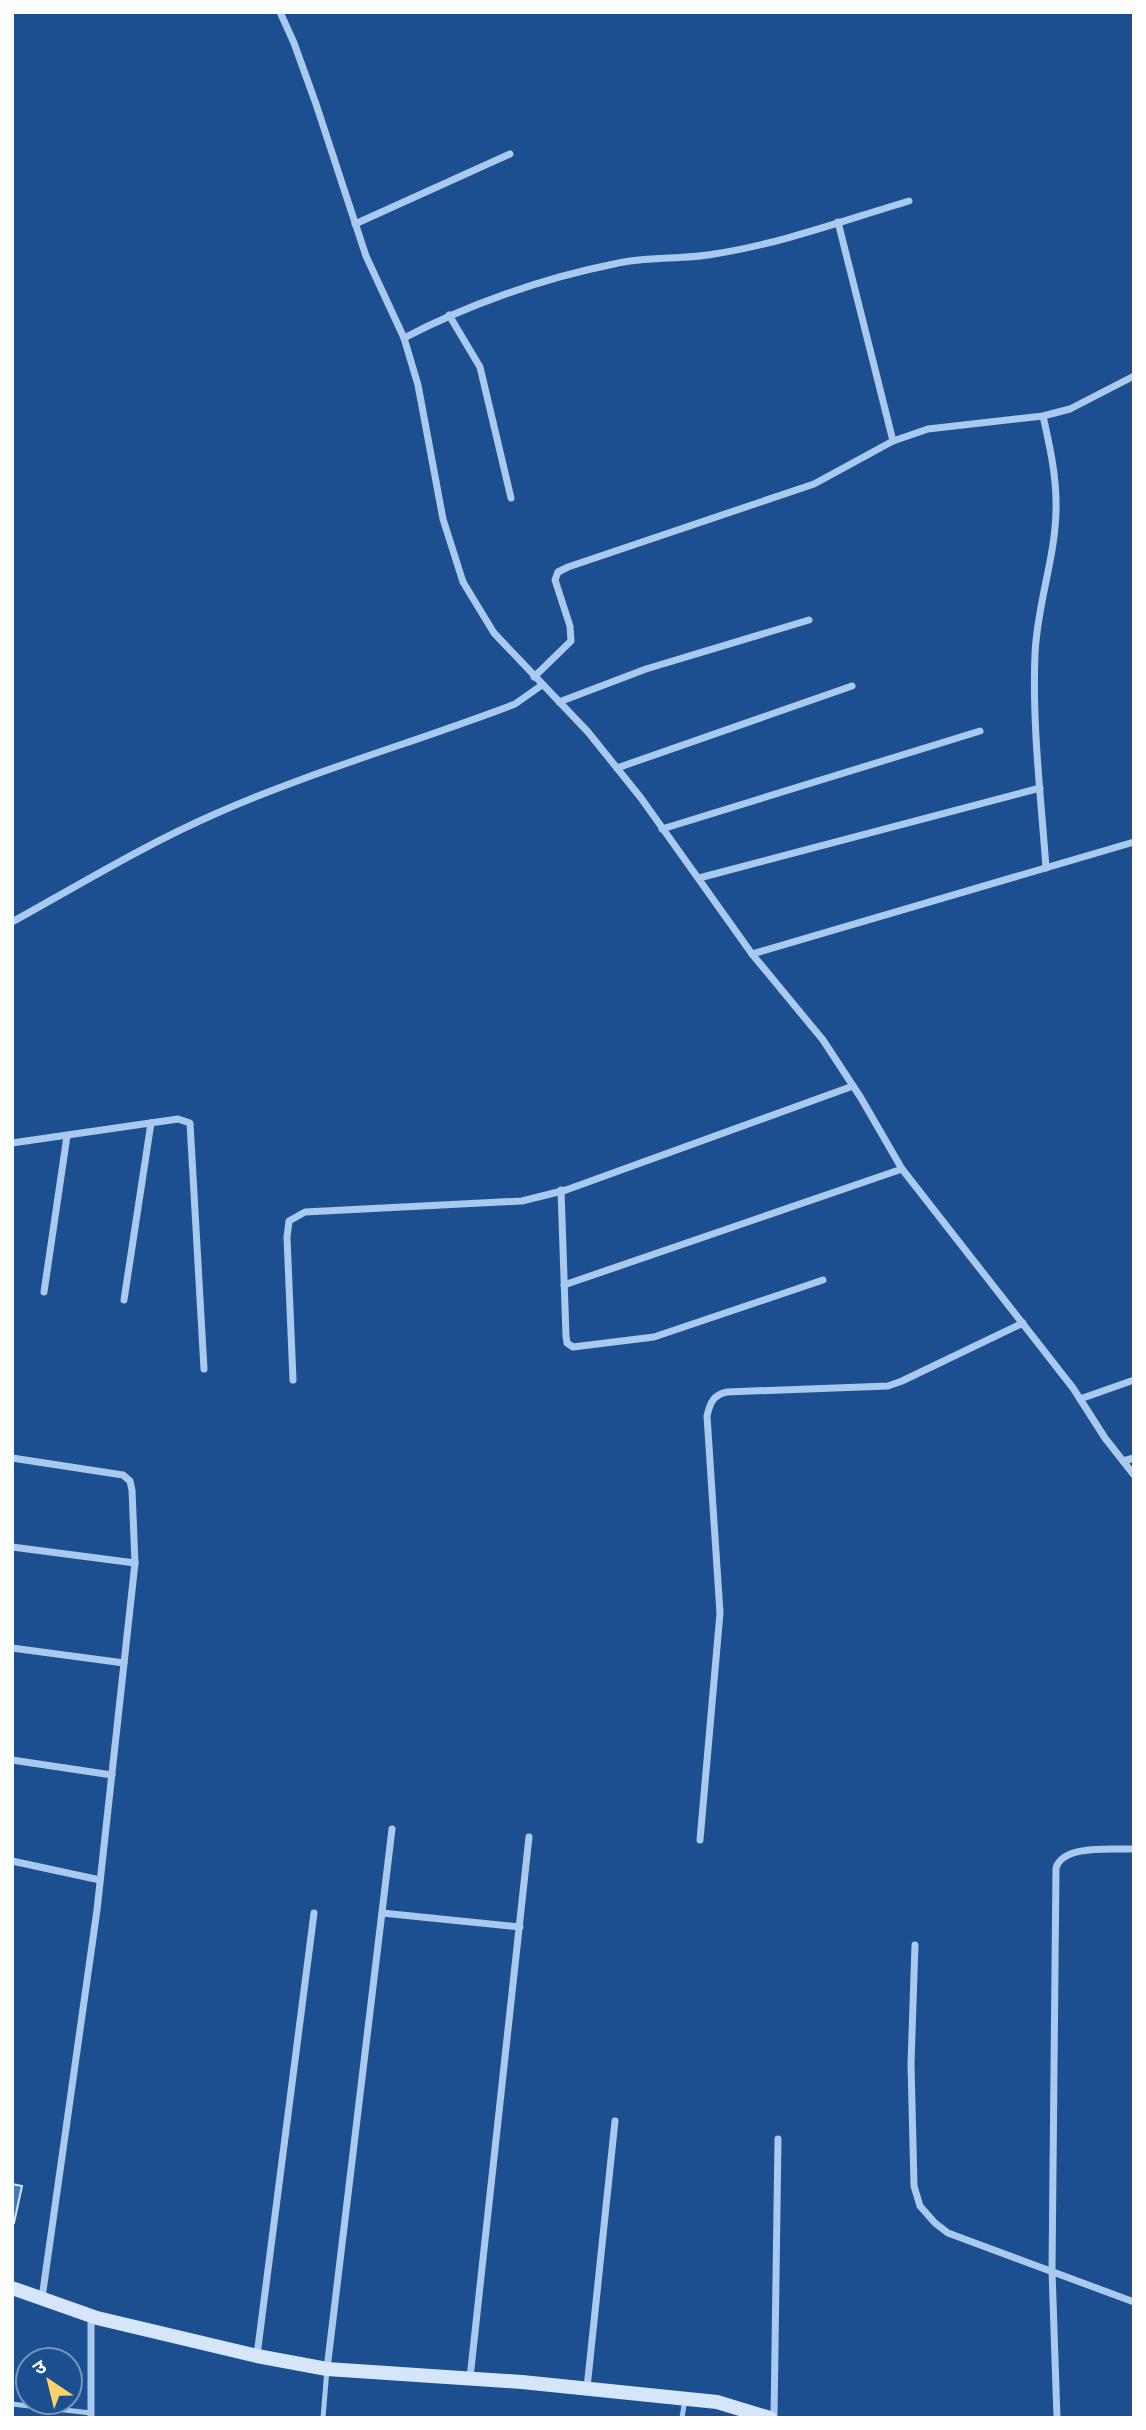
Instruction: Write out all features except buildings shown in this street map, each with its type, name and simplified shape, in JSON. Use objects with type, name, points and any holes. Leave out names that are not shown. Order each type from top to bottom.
[{"type":"street","points":[[280,12],[316,104],[366,256],[404,338],[418,385],[443,519],[463,582],[494,633],[588,732],[699,878],[752,954],[823,1040],[902,1169],[1080,1399],[1134,1475]]},
{"type":"street","points":[[355,224],[510,154]]},
{"type":"street","points":[[404,338],[449,314],[559,278],[614,264],[652,258],[687,258],[715,254],[909,201]]},
{"type":"street","points":[[838,222],[893,441]]},
{"type":"street","points":[[449,314],[480,367],[511,498]]},
{"type":"street","points":[[534,677],[571,641],[570,626],[555,580],[558,572],[814,484],[893,441],[928,429],[1043,416],[1070,409],[1134,376]]},
{"type":"street","points":[[1043,416],[1054,465],[1056,513],[1039,609],[1035,652],[1034,698],[1046,867]]},
{"type":"street","points":[[559,702],[646,669],[809,620]]},
{"type":"street","points":[[12,922],[139,850],[215,814],[307,777],[515,704],[542,685]]},
{"type":"street","points":[[617,768],[852,687]]},
{"type":"street","points":[[662,829],[980,731]]},
{"type":"street","points":[[699,878],[1040,788]]},
{"type":"street","points":[[752,954],[1134,842]]},
{"type":"street","points":[[293,1380],[287,1237],[289,1222],[296,1216],[305,1212],[522,1201],[561,1191],[853,1086]]},
{"type":"street","points":[[12,1143],[178,1119],[190,1124],[204,1369]]},
{"type":"street","points":[[124,1300],[151,1123]]},
{"type":"street","points":[[44,1292],[67,1136]]},
{"type":"street","points":[[564,1285],[902,1169]]},
{"type":"street","points":[[561,1191],[566,1336],[567,1343],[573,1348],[654,1337],[823,1280]]},
{"type":"street","points":[[699,1840],[720,1613],[707,1416],[710,1402],[718,1394],[727,1392],[888,1385],[902,1381],[1023,1324]]},
{"type":"street","points":[[1080,1399],[1134,1380]]},
{"type":"street","points":[[12,1458],[123,1475],[130,1481],[132,1490],[135,1563],[100,1880],[42,2299]]},
{"type":"street","points":[[1123,1461],[1134,1458]]},
{"type":"street","points":[[12,1547],[135,1563]]},
{"type":"street","points":[[12,1648],[124,1663]]},
{"type":"street","points":[[12,1760],[112,1774]]},
{"type":"street","points":[[327,2369],[393,1829]]},
{"type":"street","points":[[470,2379],[529,1837]]},
{"type":"street","points":[[1057,2418],[1052,2271],[1056,1868],[1058,1861],[1071,1852],[1134,1849]]},
{"type":"street","points":[[12,1861],[100,1880]]},
{"type":"street","points":[[257,2356],[314,1913]]},
{"type":"street","points":[[382,1913],[520,1927]]},
{"type":"street","points":[[915,1945],[911,2064],[914,2186],[920,2206],[948,2233],[1134,2302]]},
{"type":"street","points":[[587,2388],[615,2121]]},
{"type":"street","points":[[12,2288],[90,2316],[257,2356],[327,2369],[587,2388],[717,2402],[772,2418],[778,2140]]},
{"type":"street","points":[[90,2316],[91,2416]]},
{"type":"lane","points":[[323,2418],[327,2369]]},
{"type":"lane","points":[[682,2418],[685,2399]]},
{"type":"lane","points":[[12,2404],[91,2416]]}]
